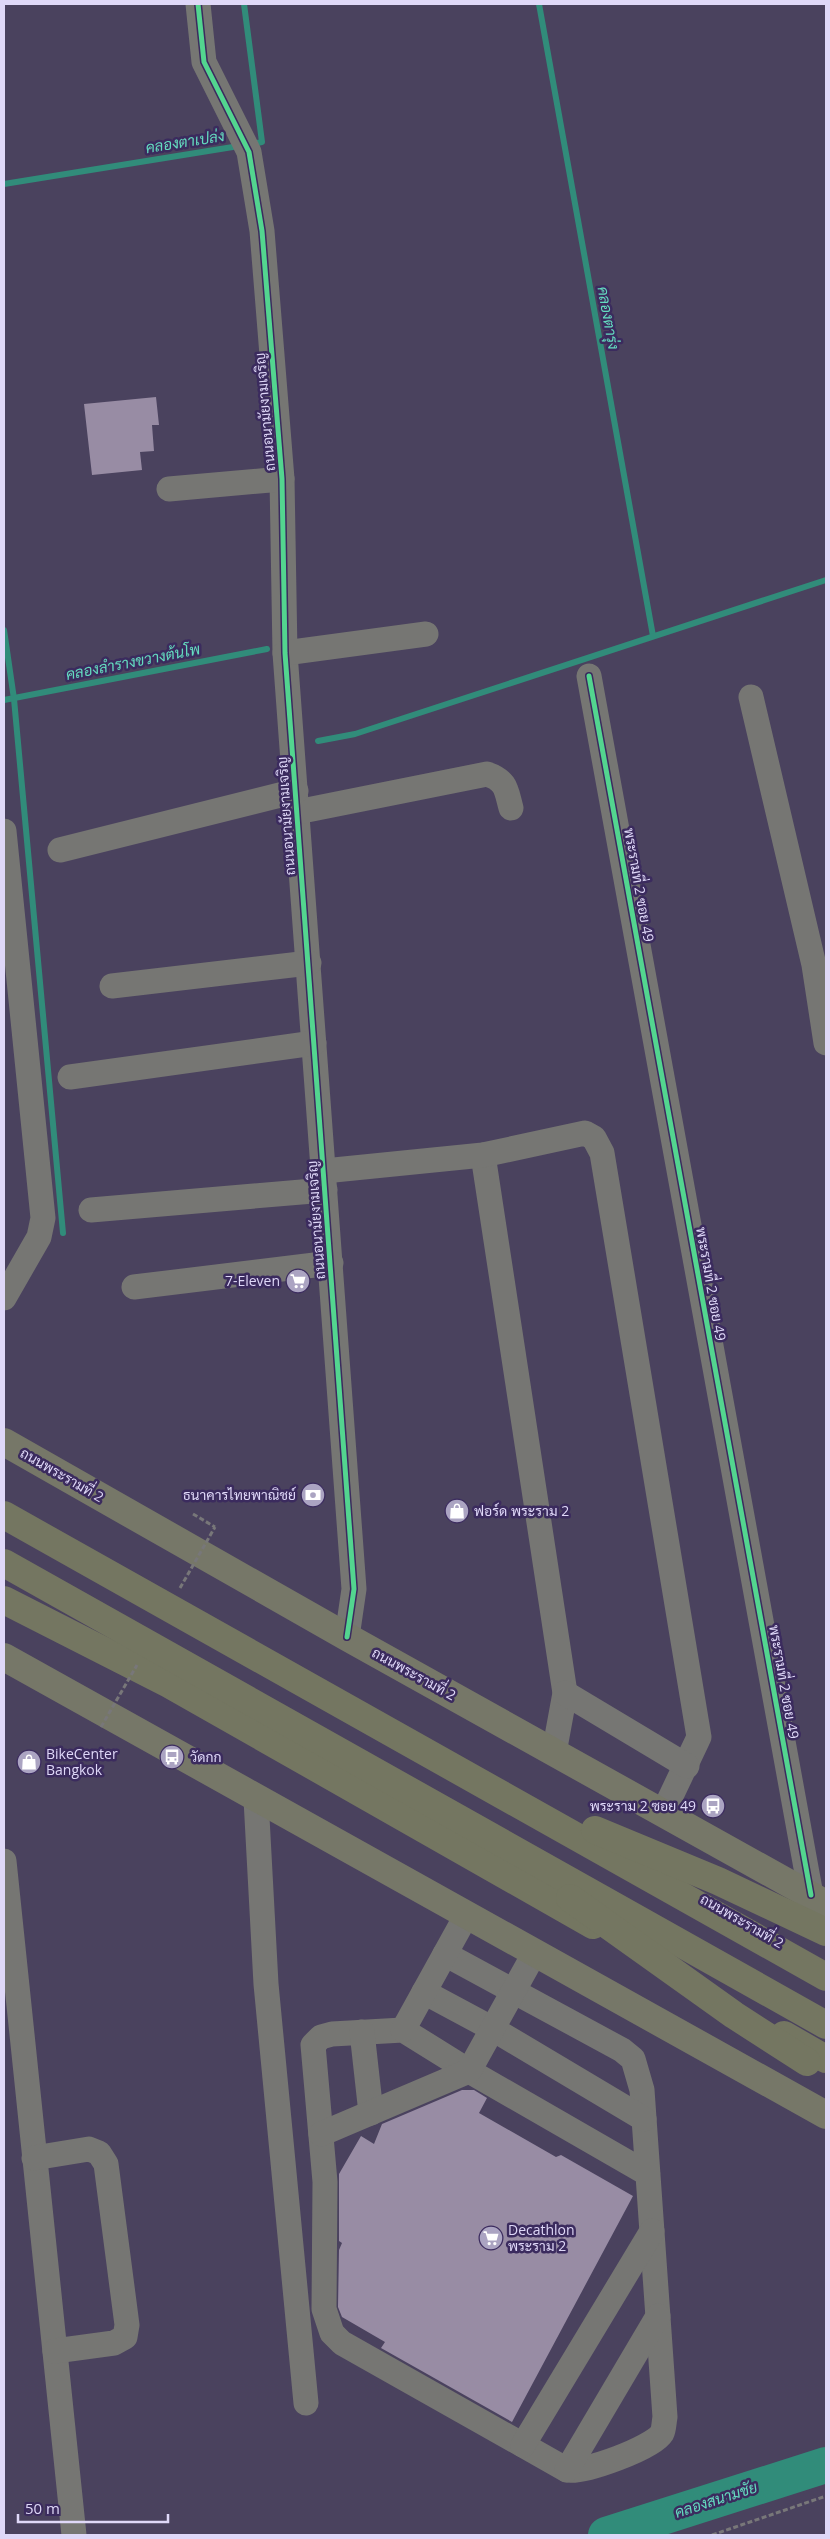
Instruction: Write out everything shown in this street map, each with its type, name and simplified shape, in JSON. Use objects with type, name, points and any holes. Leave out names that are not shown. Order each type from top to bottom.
[{"type":"highway","name":"ถนนพระรามที่ 2","points":[[4,1508],[47,1535],[514,1792],[826,1969]]},
{"type":"highway","points":[[4,1515],[826,1977]]},
{"type":"highway","points":[[4,1563],[826,2025]]},
{"type":"highway","points":[[4,1600],[169,1684],[826,2059]]},
{"type":"highway","points":[[480,1782],[718,1881],[826,1932]]},
{"type":"highway","points":[[461,1819],[707,1996],[826,2073]]},
{"type":"main road","name":"ถนนพระรามที่ 2","points":[[4,1442],[347,1637],[819,1900]]},
{"type":"main road","points":[[4,1657],[826,2115]]},
{"type":"street","name":"ถนนอนามัยงามเจริญ","points":[[198,4],[204,62],[249,152],[262,231],[282,479],[285,653],[354,1589],[347,1637]]},
{"type":"street","points":[[169,489],[282,479]]},
{"type":"street","points":[[285,653],[426,634]]},
{"type":"street","name":"พระรามที่ 2 ซอย 49","points":[[590,676],[819,1900]]},
{"type":"street","points":[[751,697],[814,965],[826,1043]]},
{"type":"street","points":[[60,850],[296,801],[487,774],[499,778],[506,788],[511,808]]},
{"type":"street","points":[[4,831],[43,1218],[40,1237],[4,1298]]},
{"type":"street","points":[[112,986],[309,963]]},
{"type":"street","points":[[70,1077],[314,1043]]},
{"type":"street","points":[[91,1210],[325,1181],[483,1154],[585,1133],[594,1138],[602,1153],[699,1737],[687,1766],[663,1812]]},
{"type":"street","points":[[483,1154],[565,1692],[554,1753]]},
{"type":"street","points":[[134,1287],[331,1263]]},
{"type":"street","points":[[565,1692],[687,1766]]},
{"type":"street","points":[[256,1799],[266,1984],[306,2403]]},
{"type":"street","points":[[4,1861],[74,2535]]},
{"type":"street","points":[[402,2030],[466,1916]]},
{"type":"street","points":[[445,1954],[514,1990],[630,2056],[633,2060],[640,2080],[644,2119],[648,2174],[665,2417],[662,2433],[654,2440],[621,2457],[576,2472],[567,2470],[342,2343],[332,2333],[324,2309],[325,2182],[313,2045],[321,2037],[332,2034],[402,2030],[469,2071],[648,2174]]},
{"type":"street","points":[[321,2134],[469,2071],[534,1954]]},
{"type":"street","points":[[424,1992],[492,2029],[644,2119]]},
{"type":"street","points":[[362,2032],[371,2113]]},
{"type":"street","points":[[34,2158],[89,2149],[99,2153],[106,2164],[127,2324],[125,2337],[114,2343],[55,2352]]},
{"type":"street","points":[[523,2445],[652,2231]]},
{"type":"street","points":[[567,2470],[658,2316]]},
{"type":"path","points":[[193,1514],[215,1526]]},
{"type":"path","points":[[712,2535],[826,2496]]},
{"type":"building","points":[[156,397],[159,425],[152,425],[154,451],[140,452],[142,470],[92,475],[84,404]]},
{"type":"building","points":[[462,2090],[474,2090],[487,2098],[479,2113],[556,2157],[561,2155],[633,2196],[512,2422],[381,2348],[385,2342],[342,2317],[338,2307],[339,2250],[342,2243],[339,2241],[339,2174],[361,2136],[374,2144],[382,2124]]},
{"type":"waterway","name":"คลองตาเปล่ง","points":[[244,4],[262,142],[252,144]]},
{"type":"waterway","name":"คลองตารุ่ง","points":[[539,4],[653,636]]},
{"type":"waterway","name":"คลองตาเปล่ง","points":[[4,184],[239,146]]},
{"type":"waterway","points":[[318,741],[355,734],[826,580]]},
{"type":"waterway","points":[[4,630],[14,699],[63,1233]]},
{"type":"waterway","name":"คลองลำรางขวางต้นโพ","points":[[4,700],[267,649]]},
{"type":"waterway","name":"คลองสนามชัย","points":[[606,2535],[826,2465]]},
{"type":"cycle path","points":[[198,4],[204,62],[249,152],[262,231],[282,479],[285,653],[354,1589],[347,1637]]},
{"type":"cycle path","points":[[589,676],[811,1895]]},
{"type":"place","name":"7-Eleven","points":[[298,1281]]},
{"type":"place","name":"ธนาคารไทยพาณิชย์","points":[[313,1495]]},
{"type":"place","name":"ฟอร์ด พระราม 2","points":[[457,1511]]},
{"type":"place","name":"วัดกก","points":[[172,1757]]},
{"type":"place","name":"BikeCenter Bangkok","points":[[29,1762]]},
{"type":"place","name":"พระราม 2 ซอย 49","points":[[713,1806]]},
{"type":"place","name":"Decathlon พระราม 2","points":[[491,2238]]}]
